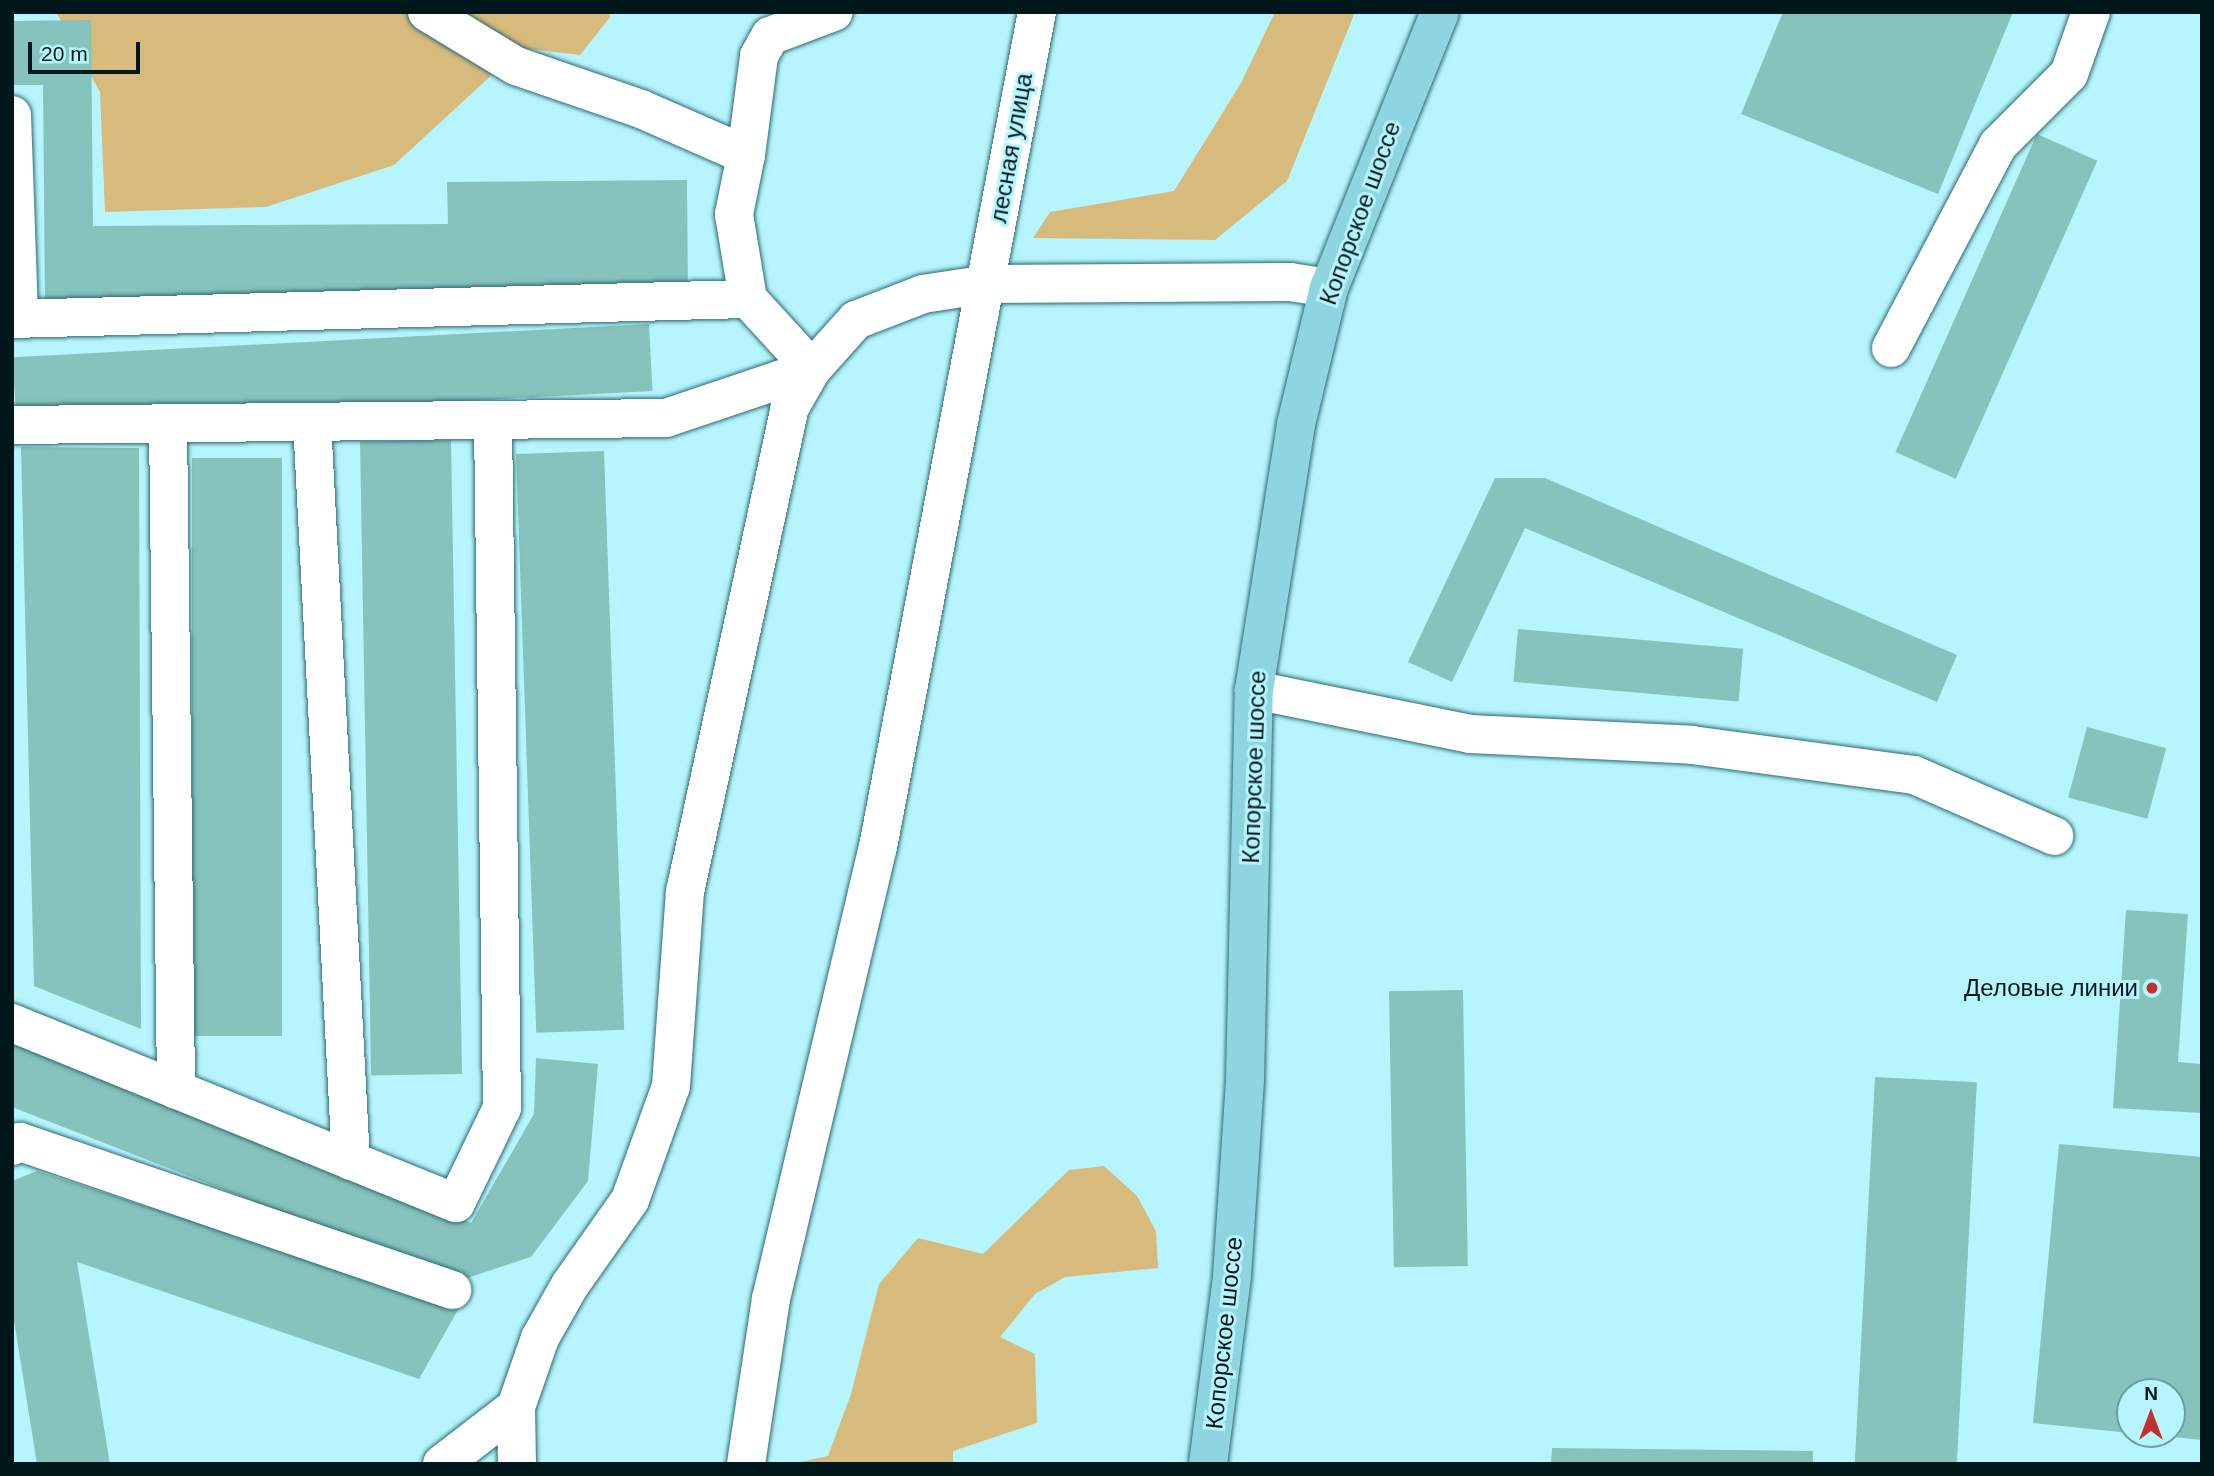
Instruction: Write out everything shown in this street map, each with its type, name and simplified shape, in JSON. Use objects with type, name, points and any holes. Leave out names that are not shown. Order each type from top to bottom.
[{"type":"main road","name":"Копорское шоссе","points":[[1208,1464],[1232,1276],[1245,1079],[1254,690],[1296,424],[1329,288],[1440,12]]},
{"type":"street","points":[[427,12],[516,66],[641,109],[746,155]]},
{"type":"street","points":[[812,369],[748,299],[734,214],[746,155],[758,56],[770,36],[834,12]]},
{"type":"street","name":"лесная улица","points":[[746,1464],[771,1299],[878,847],[988,284],[1036,12]]},
{"type":"street","points":[[1891,348],[1998,145],[2068,74],[2091,12]]},
{"type":"street","points":[[12,116],[16,319],[748,299]]},
{"type":"street","points":[[517,1464],[516,1407],[540,1338],[570,1285],[631,1200],[671,1086],[688,878],[789,409],[812,369],[856,320],[923,294],[988,284],[1290,282],[1329,288]]},
{"type":"street","points":[[12,425],[666,418],[812,369]]},
{"type":"street","points":[[12,1023],[457,1203],[502,1108],[493,420]]},
{"type":"street","points":[[312,422],[351,1161]]},
{"type":"street","points":[[168,423],[176,1090]]},
{"type":"street","points":[[1254,690],[1470,734],[1692,746],[1914,775],[2054,836]]},
{"type":"street","points":[[12,1146],[20,1142],[452,1290]]},
{"type":"street","points":[[442,1464],[516,1407]]},
{"type":"shaded area","points":[[56,12],[606,12],[611,16],[580,55],[521,48],[394,165],[266,207],[105,212],[100,92]]},
{"type":"shaded area","points":[[1275,12],[1355,12],[1287,181],[1215,240],[1033,238],[1050,212],[1174,191],[1241,83]]},
{"type":"shaded area","points":[[1104,1166],[1137,1196],[1156,1231],[1158,1268],[1065,1277],[1035,1294],[1000,1337],[1035,1354],[1037,1423],[953,1451],[953,1464],[792,1464],[828,1456],[851,1394],[879,1284],[918,1238],[983,1254],[1069,1170]]},
{"type":"building","points":[[1783,12],[2013,12],[1938,194],[1741,114]]},
{"type":"building","points":[[91,20],[93,226],[448,224],[447,182],[687,180],[688,297],[45,302],[43,85],[12,85],[12,21]]},
{"type":"building","points":[[2037,134],[2097,161],[1956,479],[1895,452]]},
{"type":"building","points":[[649,324],[653,391],[16,424],[13,357]]},
{"type":"building","points":[[451,440],[462,1074],[371,1075],[360,442]]},
{"type":"building","points":[[21,447],[139,448],[141,1029],[34,986]]},
{"type":"building","points":[[604,451],[624,1030],[536,1033],[516,454]]},
{"type":"building","points":[[192,458],[282,458],[282,1036],[192,1036]]},
{"type":"building","points":[[1495,478],[1545,478],[1957,655],[1937,702],[1525,528],[1452,682],[1408,662]]},
{"type":"building","points":[[1518,629],[1743,649],[1739,701],[1513,682]]},
{"type":"building","points":[[2087,727],[2166,748],[2147,819],[2068,798]]},
{"type":"building","name":"Деловые линии","points":[[2126,910],[2188,914],[2178,1062],[2202,1064],[2202,1113],[2113,1108]]},
{"type":"building","points":[[1463,990],[1468,1266],[1394,1267],[1389,991]]},
{"type":"building","points":[[12,1041],[471,1223],[534,1114],[536,1058],[598,1064],[588,1181],[531,1257],[458,1281],[12,1107]]},
{"type":"building","points":[[1875,1077],[1977,1082],[1957,1464],[1855,1464]]},
{"type":"building","points":[[2059,1144],[2202,1157],[2202,1440],[2186,1438],[2186,1378],[2116,1378],[2116,1432],[2033,1423]]},
{"type":"building","points":[[37,1171],[459,1308],[419,1379],[77,1262],[110,1464],[37,1464],[12,1308],[12,1181]]},
{"type":"building","points":[[1552,1448],[1813,1451],[1813,1464],[1551,1464]]},
{"type":"place","name":"Деловые линии","points":[[2152,988]]}]
